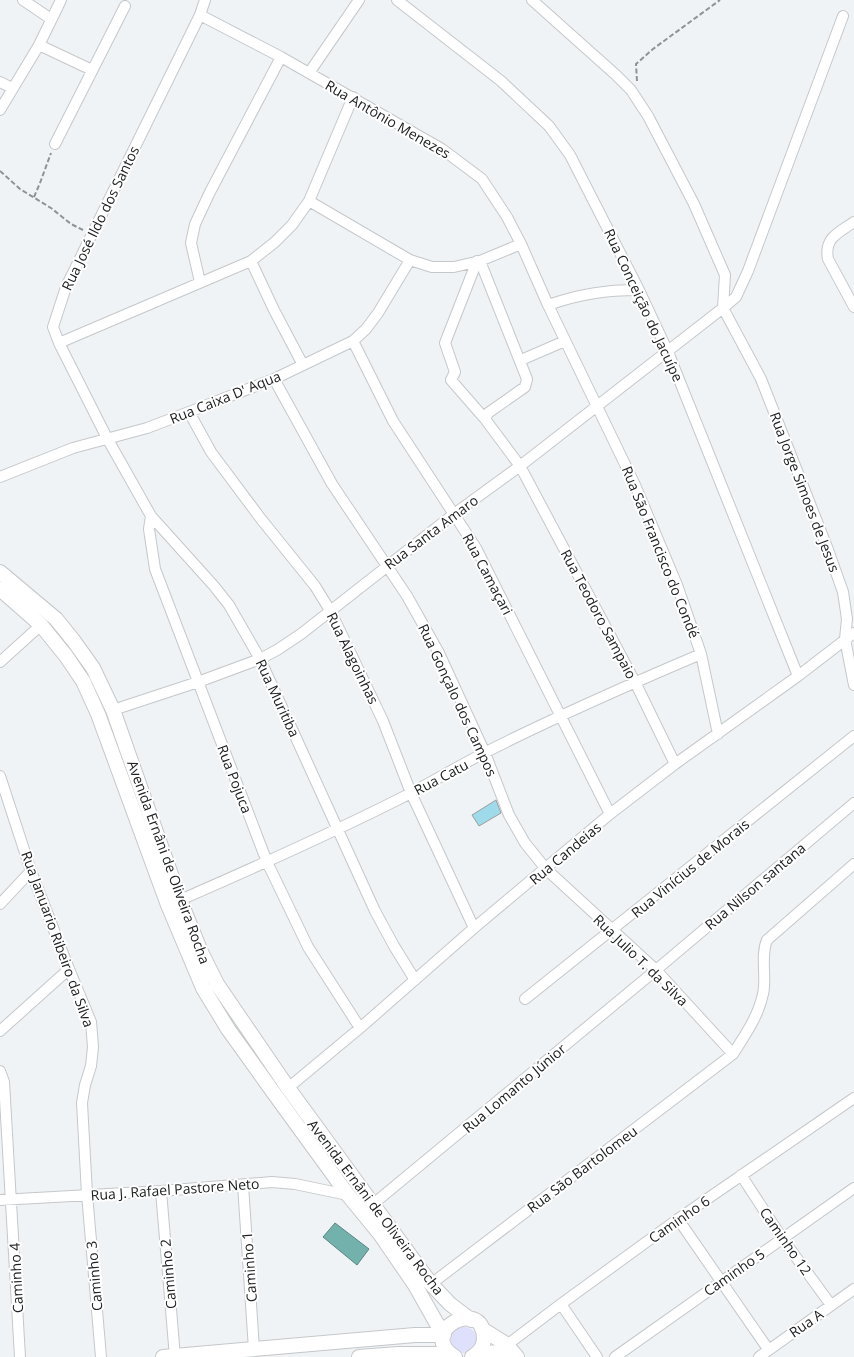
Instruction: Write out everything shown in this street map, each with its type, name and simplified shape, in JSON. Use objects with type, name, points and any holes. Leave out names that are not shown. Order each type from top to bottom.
[{"type":"main road","name":"Avenida Ernâni de Oliveira Rocha","points":[[0,572],[56,619],[93,668],[113,710],[180,900],[216,984],[288,1088],[431,1284],[450,1304],[477,1324],[506,1352]]},
{"type":"main road","name":"Avenida Ernâni de Oliveira Rocha","points":[[0,590],[41,625],[83,680],[98,714],[168,905],[203,988],[228,1029],[348,1195],[380,1234],[415,1285],[444,1333]]},
{"type":"main road","points":[[453,1356],[444,1344],[444,1333],[450,1324],[464,1318],[477,1324],[484,1342],[475,1355]]},
{"type":"main road","points":[[171,1357],[444,1333]]},
{"type":"main road","points":[[475,1355],[506,1352]]},
{"type":"main road","points":[[359,1357],[398,1354],[453,1356]]},
{"type":"street","points":[[22,0],[51,19]]},
{"type":"street","points":[[0,110],[39,45],[62,0]]},
{"type":"street","name":"Rua José Ildo dos Santos","points":[[107,438],[59,344],[53,327],[66,287],[200,16],[205,0]]},
{"type":"street","points":[[309,73],[359,0]]},
{"type":"street","name":"Rua Conceição do Jacuípe","points":[[397,0],[501,81],[549,126],[570,155],[640,290],[668,352],[798,676]]},
{"type":"street","points":[[532,0],[616,74],[631,90],[648,116],[694,204],[725,275],[723,308]]},
{"type":"street","points":[[54,144],[124,6]]},
{"type":"street","name":"Rua Antônio Menezes","points":[[200,16],[281,57],[353,97],[442,149],[482,179],[507,216],[596,405]]},
{"type":"street","name":"Rua Santa Amaro","points":[[113,710],[198,682],[260,659],[277,650],[331,612],[387,566],[668,352],[736,297],[748,271],[843,16]]},
{"type":"street","points":[[39,45],[92,70]]},
{"type":"street","points":[[200,282],[191,244],[195,224],[281,57]]},
{"type":"street","points":[[0,82],[12,88]]},
{"type":"street","points":[[59,344],[251,261],[292,225],[309,200],[353,97]]},
{"type":"street","points":[[309,200],[410,260],[432,267],[454,267],[478,261],[521,244]]},
{"type":"street","points":[[854,222],[834,236],[828,243],[826,251],[828,259],[854,306]]},
{"type":"street","name":"Rua Caixa D' Aqua","points":[[0,477],[73,448],[147,428],[189,412],[274,379],[353,341],[366,329],[378,313],[410,260]]},
{"type":"street","points":[[251,261],[303,365]]},
{"type":"street","points":[[478,261],[521,360],[527,384],[526,387],[488,413],[485,419]]},
{"type":"street","name":"Rua Teodoro Sampaio","points":[[478,261],[445,343],[455,372],[452,380],[485,419],[520,466],[635,682],[675,764]]},
{"type":"street","points":[[548,305],[573,296],[592,292],[640,290]]},
{"type":"street","name":"Rua Jorge Simoes de Jesus","points":[[723,308],[761,379],[843,592],[848,618],[854,685]]},
{"type":"street","points":[[521,360],[565,340]]},
{"type":"street","name":"Rua Camaçari","points":[[353,341],[393,421],[476,548],[610,814]]},
{"type":"street","name":"Rua Gonçalo dos Campos","points":[[274,379],[332,484],[407,596],[439,654],[485,753],[509,815],[525,843],[546,869]]},
{"type":"street","name":"Rua São Francisco do Condé","points":[[596,405],[635,485],[677,585],[702,654],[718,734]]},
{"type":"street","name":"Rua Alagoinhas","points":[[189,412],[210,452],[315,586],[331,612],[383,721],[410,793],[474,928]]},
{"type":"street","name":"Rua Muritiba","points":[[107,438],[151,516],[229,605],[260,659],[375,911],[415,980]]},
{"type":"street","name":"Rua Pojuca","points":[[151,516],[149,529],[155,570],[267,862],[308,947],[360,1028]]},
{"type":"street","points":[[0,662],[41,625]]},
{"type":"street","name":"Rua Candeias","points":[[288,1088],[610,814],[850,636]]},
{"type":"street","name":"Rua Catu","points":[[180,900],[338,828],[561,716],[702,654]]},
{"type":"street","name":"Rua Vinícius de Morais","points":[[525,999],[854,736]]},
{"type":"street","name":"Rua Januario Ribeiro da Silva","points":[[1,783],[31,872],[91,1022],[94,1047],[82,1103],[87,1194]]},
{"type":"street","name":"Rua Nilson santana","points":[[656,970],[854,803]]},
{"type":"street","points":[[733,1054],[756,1016],[761,1002],[765,972],[765,945],[767,940],[854,864]]},
{"type":"street","name":"Rua Julio T. da Silva","points":[[546,869],[656,970],[733,1054]]},
{"type":"street","points":[[0,904],[31,872]]},
{"type":"street","points":[[0,1031],[69,969]]},
{"type":"street","name":"Rua Lomanto Júnior","points":[[372,1205],[656,970]]},
{"type":"street","name":"Rua São Bartolomeu","points":[[431,1284],[733,1054]]},
{"type":"street","name":"Caminho 4","points":[[0,1071],[4,1082],[20,1357]]},
{"type":"street","name":"Caminho 6","points":[[506,1352],[560,1304],[678,1218],[854,1098]]},
{"type":"street","name":"Caminho 12","points":[[741,1175],[782,1238],[831,1305]]},
{"type":"street","name":"Rua J. Rafael Pastore Neto","points":[[0,1200],[161,1191],[272,1182],[295,1184],[348,1195]]},
{"type":"street","name":"Caminho 1","points":[[243,1185],[254,1349]]},
{"type":"street","name":"Caminho 5","points":[[615,1357],[854,1188]]},
{"type":"street","name":"Caminho 2","points":[[161,1191],[171,1357]]},
{"type":"street","name":"Caminho 3","points":[[87,1194],[101,1357]]},
{"type":"street","points":[[678,1218],[768,1349]]},
{"type":"street","name":"Rua A","points":[[759,1357],[854,1289]]},
{"type":"street","points":[[560,1304],[597,1357]]},
{"type":"path","points":[[638,101],[636,64],[720,0]]},
{"type":"path","points":[[34,197],[54,144]]},
{"type":"path","points":[[0,171],[9,180],[71,224],[92,234]]},
{"type":"shaded area","points":[[335,1223],[369,1249],[357,1265],[323,1237]]},
{"type":"shaded area","points":[[464,1327],[474,1330],[477,1340],[474,1350],[464,1353],[454,1350],[451,1340],[454,1330]]},
{"type":"building","points":[[496,800],[501,813],[479,826],[472,815]]}]
